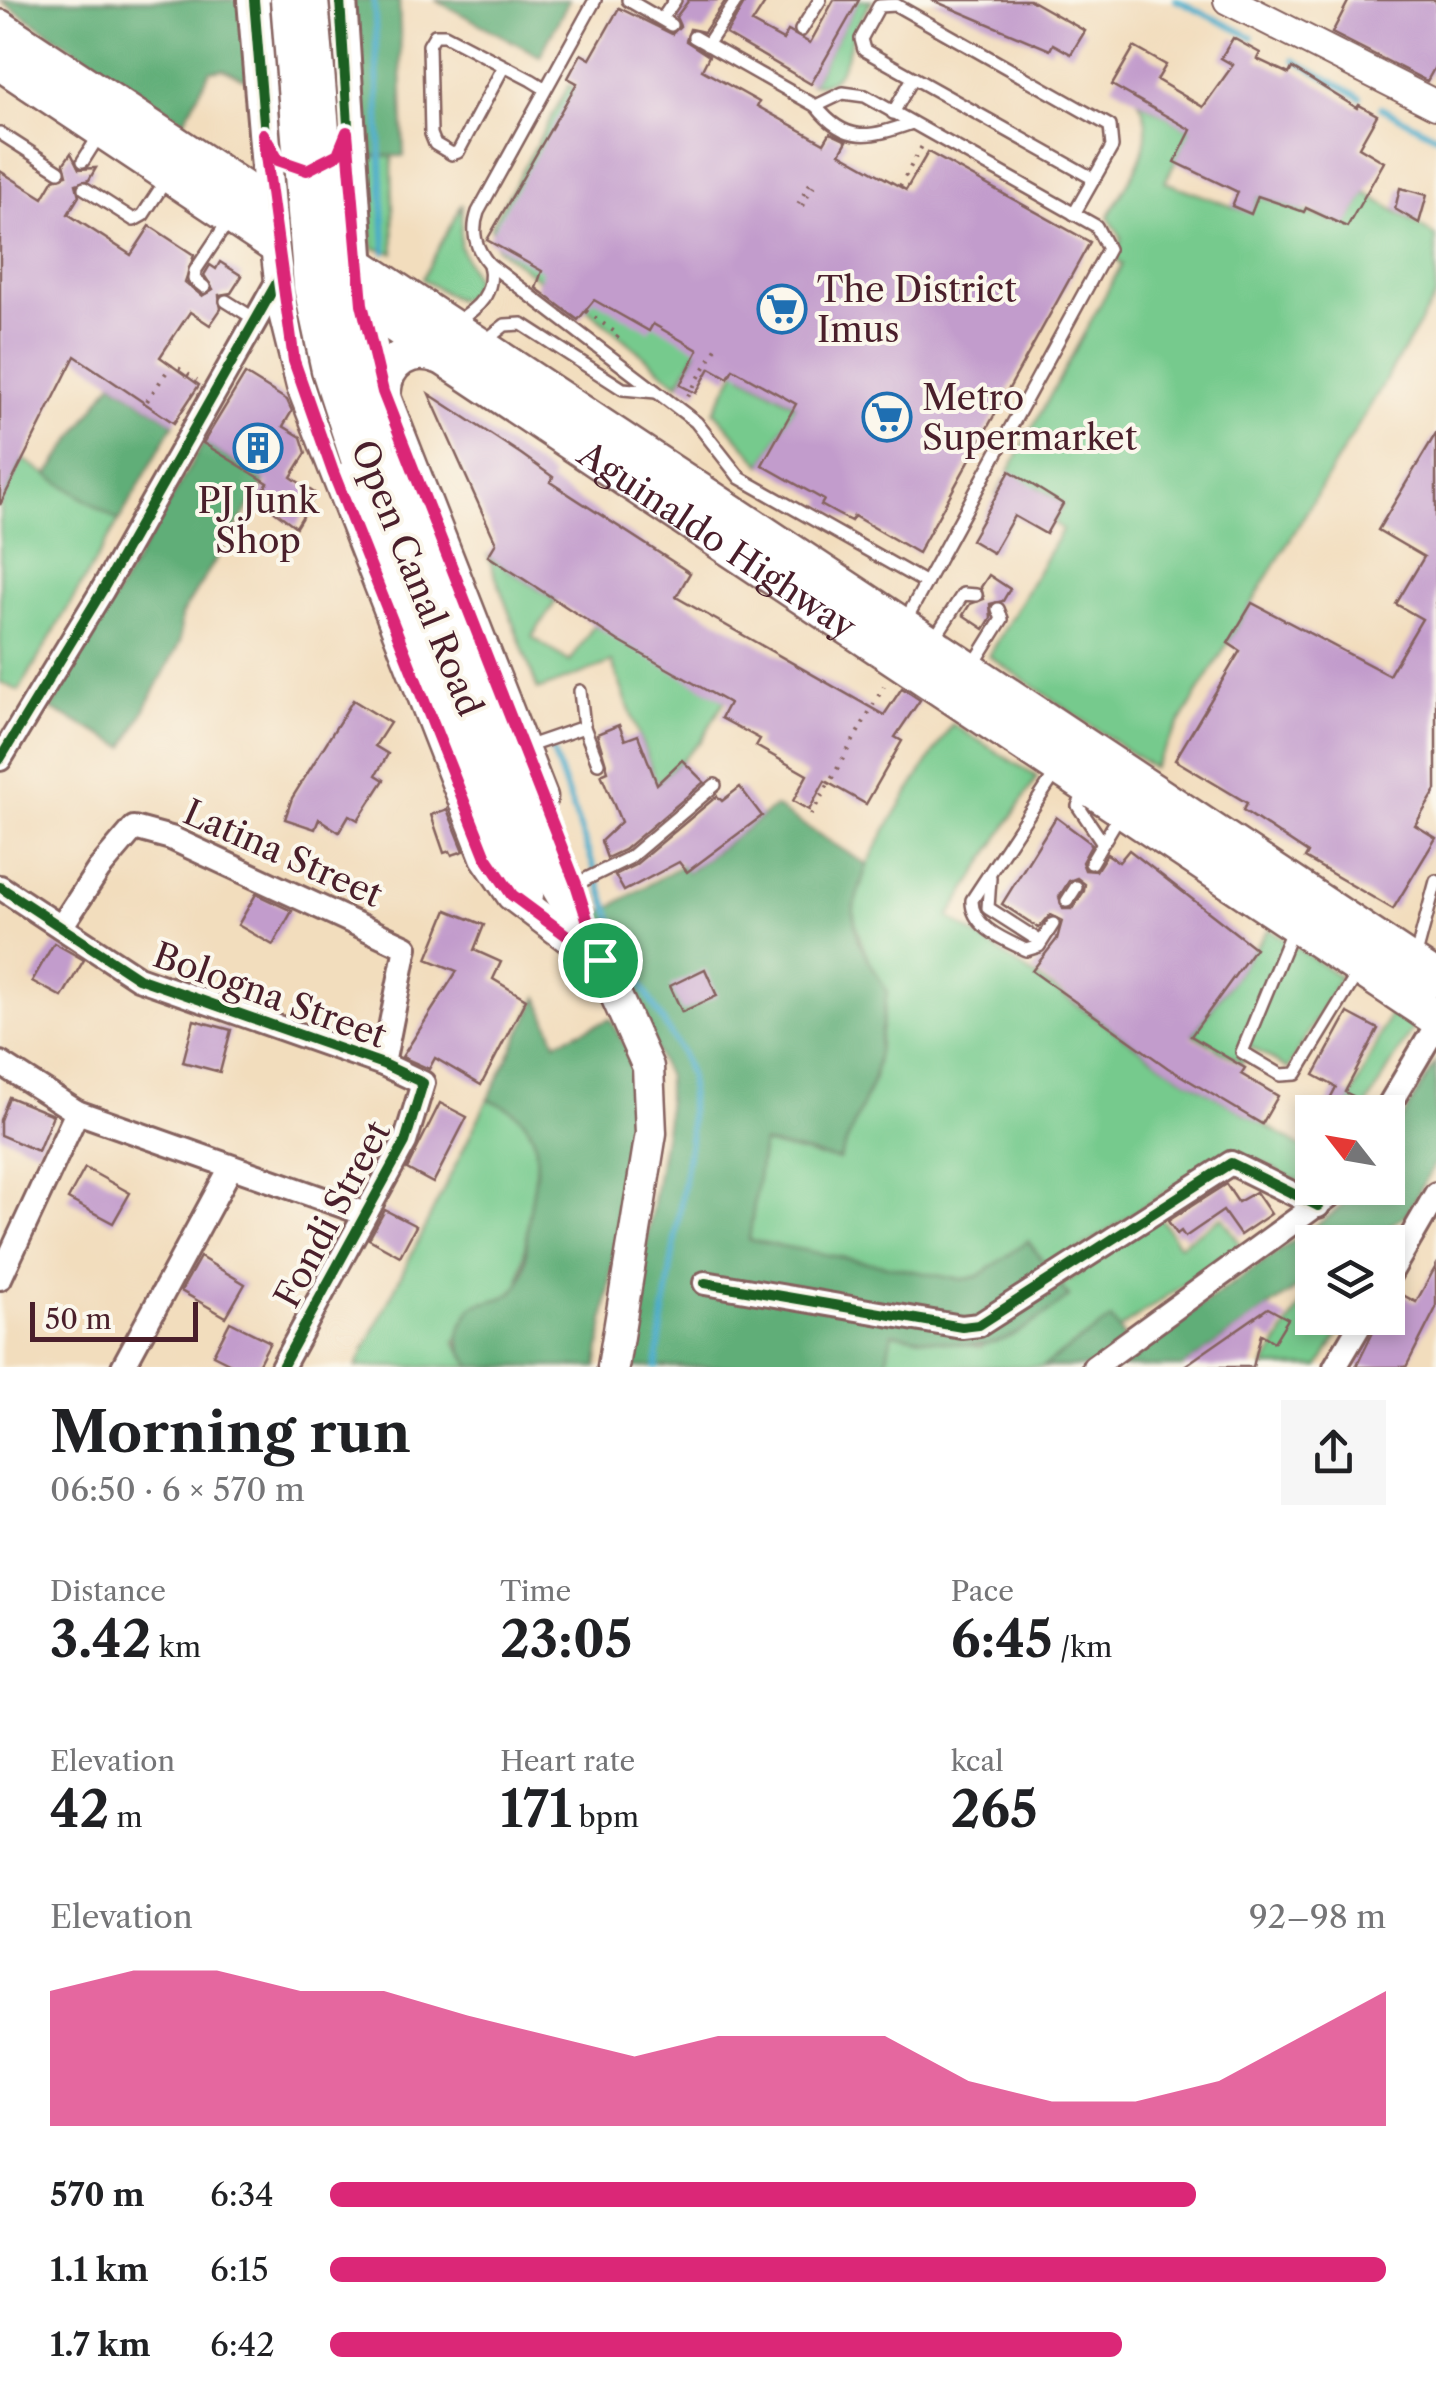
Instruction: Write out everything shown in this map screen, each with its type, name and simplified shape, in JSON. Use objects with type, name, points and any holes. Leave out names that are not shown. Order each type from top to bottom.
[{"type":"highway","name":"Aguinaldo Highway","points":[[0,28],[177,163],[278,262],[444,341],[478,346],[704,514]]},
{"type":"highway","name":"Aguinaldo Highway","points":[[0,62],[93,146],[177,163],[271,209],[357,266],[444,341],[903,649],[1425,972]]},
{"type":"highway","points":[[379,377],[400,358],[444,341]]},
{"type":"highway","name":"Aguinaldo Highway","points":[[903,649],[970,671],[1068,754],[1124,810],[1436,1018]]},
{"type":"main road","points":[[254,0],[263,134],[278,262]]},
{"type":"main road","points":[[286,0],[305,257],[316,323],[356,459],[418,584],[554,882],[600,960],[638,1044],[652,1087],[651,1133],[614,1367]]},
{"type":"main road","points":[[313,0],[332,255],[342,320],[418,584],[537,916]]},
{"type":"main road","points":[[340,0],[362,304]]},
{"type":"main road","points":[[263,134],[278,160],[307,170],[338,154],[347,132]]},
{"type":"main road","name":"Open Canal Road","points":[[278,262],[302,386],[486,857],[512,895],[600,960]]},
{"type":"main road","name":"Open Canal Road","points":[[362,304],[379,377],[522,748],[582,881],[600,960]]},
{"type":"main road","points":[[302,386],[307,367],[330,348],[360,348],[379,377]]},
{"type":"street","points":[[1228,0],[1436,105]]},
{"type":"street","points":[[0,759],[102,591],[256,319],[278,262]]},
{"type":"street","name":"Latina Street","points":[[62,927],[99,869],[134,828],[171,838],[406,947],[383,1064]]},
{"type":"street","name":"Bologna Street","points":[[0,887],[138,978],[383,1064],[423,1084]]},
{"type":"street","points":[[1396,1095],[1436,1026]]},
{"type":"street","points":[[0,1063],[78,1112],[230,1169],[363,1212]]},
{"type":"street","name":"Fondi Street","points":[[282,1367],[363,1212],[405,1142],[423,1084]]},
{"type":"street","points":[[0,1278],[78,1112]]},
{"type":"street","points":[[705,1283],[962,1327],[978,1326],[1231,1164],[1318,1206],[1094,1367]]},
{"type":"street","points":[[123,1367],[230,1169]]},
{"type":"street","points":[[1405,1248],[1436,1194]]},
{"type":"street","points":[[1335,1367],[1354,1335]]},
{"type":"lane","points":[[595,0],[475,221],[475,240],[489,264],[704,430],[732,471],[926,583]]},
{"type":"lane","points":[[628,0],[666,22],[675,0]]},
{"type":"lane","points":[[707,45],[737,0]]},
{"type":"lane","points":[[801,30],[820,0]]},
{"type":"lane","points":[[1074,214],[1094,179],[1114,142],[1113,132],[1105,122],[896,5],[884,3],[875,11],[861,45],[912,78],[1094,179]]},
{"type":"lane","points":[[504,66],[458,152],[452,154],[435,144],[431,134],[431,40],[445,34],[504,66],[544,88]]},
{"type":"lane","points":[[694,37],[816,106],[831,122],[862,136],[912,123]]},
{"type":"lane","points":[[894,113],[912,78]]},
{"type":"lane","points":[[816,106],[851,92],[1096,226],[1106,239],[1102,264],[926,583],[903,649]]},
{"type":"lane","points":[[0,133],[59,171]]},
{"type":"lane","points":[[84,188],[134,220],[143,215],[177,163]]},
{"type":"lane","points":[[204,287],[194,279],[195,271],[231,216]]},
{"type":"lane","points":[[444,341],[483,301],[491,282],[489,264]]},
{"type":"lane","points":[[226,301],[256,319]]},
{"type":"lane","points":[[478,346],[505,325],[522,324],[623,389],[657,392]]},
{"type":"lane","points":[[704,514],[732,471]]},
{"type":"lane","points":[[903,649],[963,594],[976,595]]},
{"type":"lane","points":[[970,671],[1002,619],[998,609]]},
{"type":"lane","points":[[580,691],[584,727],[598,763]]},
{"type":"lane","points":[[522,748],[584,727]]},
{"type":"lane","points":[[1053,924],[1036,949],[1026,950],[975,918],[972,900],[1068,754]]},
{"type":"lane","points":[[582,881],[629,858],[715,786]]},
{"type":"lane","points":[[1081,800],[1078,806],[1103,843]]},
{"type":"lane","points":[[1090,863],[1124,810]]},
{"type":"lane","points":[[1425,972],[1436,881]]},
{"type":"lane","points":[[1067,902],[1076,887]]},
{"type":"lane","points":[[1295,924],[1242,1052],[1281,1075],[1296,1074],[1361,968]]},
{"type":"path","points":[[900,186],[912,165]]},
{"type":"path","points":[[800,205],[814,181]]},
{"type":"path","points":[[586,311],[619,336],[615,340]]},
{"type":"path","points":[[688,396],[716,348]]},
{"type":"path","points":[[147,401],[172,364],[213,391]]},
{"type":"path","points":[[811,814],[903,649]]},
{"type":"green space","points":[[0,0],[246,0],[249,81],[223,69],[210,71],[184,121]]},
{"type":"green space","points":[[351,0],[399,0],[404,156],[363,156]]},
{"type":"green space","points":[[435,0],[569,0],[540,56]]},
{"type":"green space","points":[[859,0],[872,0],[841,69],[830,81],[811,84]]},
{"type":"green space","points":[[569,85],[581,92],[564,261],[545,284],[497,248],[491,227]]},
{"type":"green space","points":[[1139,101],[1192,130],[1165,182],[1250,213],[1258,196],[1347,226],[1366,193],[1436,236],[1436,296],[1153,768],[989,656],[1062,530],[1053,523],[1063,504],[1037,487],[1022,510],[996,495],[1005,479],[1023,490],[1028,483],[1009,471],[1122,264],[1117,260],[1121,237],[1108,217],[1144,146],[1145,116]]},
{"type":"green space","points":[[363,156],[392,156],[394,253],[373,248]]},
{"type":"green space","points":[[462,204],[460,246],[475,280],[468,296],[457,300],[422,279]]},
{"type":"green space","points":[[594,278],[703,341],[678,384],[580,303]]},
{"type":"green space","points":[[741,362],[743,375],[796,405],[762,465],[714,411]]},
{"type":"green space","points":[[112,382],[174,423],[119,521],[48,475]]},
{"type":"green space","points":[[203,443],[265,481],[181,615],[180,642],[125,747],[51,709]]},
{"type":"green space","points":[[23,459],[119,521],[19,691],[0,682],[0,505]]},
{"type":"green space","points":[[488,556],[556,601],[532,637],[570,662],[594,625],[725,700],[701,741],[657,784],[612,662],[538,690]]},
{"type":"green space","points":[[952,724],[1037,777],[949,917],[1168,1068],[1295,1143],[1295,1180],[1241,1156],[1212,1161],[1049,1270],[1028,1242],[979,1276],[962,1280],[748,1241],[763,1143],[820,1157],[887,992],[858,935],[856,895],[877,846]]},
{"type":"green space","points":[[775,807],[867,865],[853,910],[858,940],[887,992],[874,1078],[839,1160],[763,1143],[749,1240],[962,1280],[979,1276],[1028,1241],[1069,1297],[1021,1330],[986,1344],[892,1333],[885,1367],[626,1367],[667,1118],[667,1077],[598,914],[682,865],[688,872]]},
{"type":"green space","points":[[1269,929],[1340,977],[1288,1069],[1251,1047],[1242,1063],[1193,1034]]},
{"type":"green space","points":[[538,997],[556,1042],[610,1019],[631,1056],[639,1094],[597,1367],[472,1367],[459,1337],[466,1316],[472,1307],[515,1290],[524,1269],[536,1149],[524,1120],[488,1099]]},
{"type":"green space","points":[[1391,1011],[1414,1026],[1373,1095],[1353,1095]]},
{"type":"green space","points":[[1436,1062],[1436,1162],[1407,1214],[1390,1225],[1316,1225],[1342,1205],[1405,1205],[1405,1114]]},
{"type":"green space","points":[[488,1099],[524,1121],[536,1150],[518,1286],[504,1299],[480,1303],[455,1342],[472,1367],[356,1367]]},
{"type":"green space","points":[[1159,1216],[1179,1245],[1222,1217],[1241,1245],[1118,1330],[1110,1320],[1042,1367],[885,1367],[891,1332],[980,1347],[1069,1296],[1061,1286]]},
{"type":"green space","points":[[1295,1240],[1295,1290],[1183,1367],[1042,1367],[1111,1319],[1134,1352]]},
{"type":"green space","points":[[1295,1314],[1295,1335],[1338,1335],[1319,1367],[1264,1367]]},
{"type":"building","points":[[689,0],[726,0],[704,32],[690,29],[686,41],[709,56],[702,70],[759,102],[757,106],[824,143],[830,133],[847,141],[840,153],[906,190],[928,152],[1090,242],[918,553],[854,516],[851,521],[821,505],[824,500],[762,465],[796,404],[733,369],[728,378],[710,368],[696,393],[680,385],[698,350],[653,324],[649,331],[594,300],[578,320],[536,288],[542,271],[487,240],[577,83],[568,78],[581,54],[590,59],[619,8],[672,34],[680,26],[676,17]]},
{"type":"building","points":[[746,0],[767,0],[752,23],[783,40],[788,31],[810,43],[834,0],[859,0],[811,84],[726,34]]},
{"type":"building","points":[[932,0],[1030,0],[1085,31],[1071,54],[1053,44],[1050,50]]},
{"type":"building","points":[[1349,0],[1436,0],[1436,65],[1427,81],[1332,33]]},
{"type":"building","points":[[1233,38],[1260,53],[1257,59],[1289,74],[1292,68],[1357,108],[1359,105],[1377,115],[1359,147],[1384,162],[1347,227],[1306,208],[1304,212],[1258,196],[1251,214],[1232,206],[1238,192],[1175,162],[1191,130],[1112,85],[1134,47],[1166,65],[1157,80],[1203,107],[1233,65],[1221,58]]},
{"type":"building","points":[[71,153],[79,169],[96,168],[89,180],[76,184],[79,196],[68,214],[131,255],[150,226],[194,255],[185,282],[202,296],[213,289],[204,275],[210,265],[216,269],[220,262],[242,276],[231,293],[219,295],[221,309],[210,325],[190,312],[160,357],[199,385],[174,423],[75,356],[0,505],[0,171],[43,198],[54,179],[67,175],[64,163]]},
{"type":"building","points":[[1400,188],[1427,195],[1419,223],[1395,209]]},
{"type":"building","name":"PJ Junk Shop","points":[[245,374],[287,400],[292,411],[283,426],[301,437],[306,453],[291,477],[316,494],[296,527],[258,499],[268,483],[203,443]]},
{"type":"building","points":[[429,394],[553,477],[550,482],[690,573],[676,597],[884,715],[902,688],[920,700],[895,737],[902,741],[866,804],[825,781],[809,810],[793,801],[807,775],[756,746],[760,739],[721,718],[729,703],[620,642],[488,556],[496,543]]},
{"type":"building","points":[[1436,433],[1436,790],[1415,825],[1436,838],[1393,909],[1305,858],[1308,853],[1243,810],[1247,803],[1175,760],[1240,651],[1228,643],[1252,603],[1389,675],[1422,619],[1396,604],[1424,557],[1378,530]]},
{"type":"building","points":[[1010,471],[1063,504],[1046,534],[1014,516],[993,553],[971,540]]},
{"type":"building","points":[[989,575],[1010,589],[1003,601],[990,604],[991,618],[984,629],[963,615],[970,604],[984,599],[981,587]]},
{"type":"building","points":[[353,700],[390,723],[375,746],[388,754],[376,775],[384,780],[358,820],[349,815],[339,832],[319,819],[315,829],[285,819],[292,798]]},
{"type":"building","points":[[619,725],[625,740],[638,735],[657,784],[682,760],[704,782],[624,850],[607,858],[601,841],[621,822],[601,774],[608,771],[597,734]]},
{"type":"building","points":[[740,787],[762,816],[687,872],[679,862],[624,891],[615,875],[635,865],[717,796],[722,801]]},
{"type":"building","points":[[447,809],[464,851],[452,855],[450,851],[444,853],[431,815]]},
{"type":"building","points":[[1056,817],[1092,844],[1082,862],[1085,870],[1096,871],[1107,854],[1119,862],[1129,850],[1255,948],[1191,1036],[1245,1068],[1241,1074],[1278,1096],[1262,1124],[1168,1068],[1032,971],[1057,939],[1062,921],[1050,915],[1039,928],[1002,904]],"holes":[[[1077,878],[1085,884],[1072,909],[1063,909],[1059,897],[1069,881]]]},
{"type":"building","points":[[256,894],[292,911],[273,945],[238,925]]},
{"type":"building","points":[[447,910],[484,925],[474,950],[501,962],[493,979],[526,999],[481,1085],[435,1058],[429,1069],[402,1057],[457,971],[427,959]]},
{"type":"building","points":[[54,943],[84,960],[62,997],[32,981]]},
{"type":"building","points":[[705,969],[717,996],[682,1012],[670,986]]},
{"type":"building","points":[[1348,1013],[1378,1029],[1345,1092],[1351,1095],[1332,1095],[1336,1087],[1314,1075]]},
{"type":"building","points":[[194,1020],[231,1030],[220,1072],[183,1062]]},
{"type":"building","points":[[9,1097],[53,1115],[38,1151],[0,1135],[0,1120]]},
{"type":"building","points":[[440,1103],[467,1117],[433,1183],[407,1169]]},
{"type":"building","points":[[85,1168],[130,1193],[113,1223],[68,1199]]},
{"type":"building","points":[[1226,1184],[1238,1202],[1256,1192],[1271,1214],[1240,1235],[1223,1211],[1185,1237],[1181,1231],[1177,1234],[1168,1221]]},
{"type":"building","points":[[385,1210],[416,1226],[400,1256],[369,1239]]},
{"type":"building","points":[[200,1257],[245,1284],[226,1317],[181,1291]]},
{"type":"building","points":[[1436,1266],[1436,1308],[1406,1367],[1356,1367],[1372,1335],[1405,1335],[1405,1296],[1416,1302]]},
{"type":"building","points":[[1268,1308],[1288,1319],[1274,1342],[1261,1334],[1253,1367],[1183,1367]]},
{"type":"building","points":[[230,1322],[270,1342],[257,1367],[237,1367],[213,1355]]},
{"type":"waterway","points":[[374,0],[385,252]]},
{"type":"waterway","points":[[1176,0],[1252,37]]},
{"type":"waterway","points":[[1294,60],[1360,97]]},
{"type":"waterway","points":[[1381,108],[1436,136]]},
{"type":"waterway","points":[[551,747],[627,960],[682,1054],[690,1078],[690,1140],[656,1367]]},
{"type":"cycle path","points":[[254,0],[271,209]]},
{"type":"cycle path","points":[[340,0],[357,266]]},
{"type":"cycle path","points":[[0,759],[102,591],[280,277]]},
{"type":"cycle path","points":[[0,887],[138,978],[383,1064],[423,1083],[405,1142],[282,1367]]},
{"type":"cycle path","points":[[705,1283],[962,1327],[979,1325],[1231,1163],[1318,1206]]},
{"type":"place","name":"The District Imus","points":[[782,309]]},
{"type":"place","name":"Metro Supermarket","points":[[887,417]]},
{"type":"place","name":"PJ Junk Shop","points":[[258,448]]},
{"type":"route","points":[[347,132],[362,304],[383,392],[576,884],[600,960],[512,895],[486,857],[333,472],[294,361],[284,313],[263,134],[270,153],[278,160],[296,170],[307,170],[329,163],[344,144],[347,132]]}]
